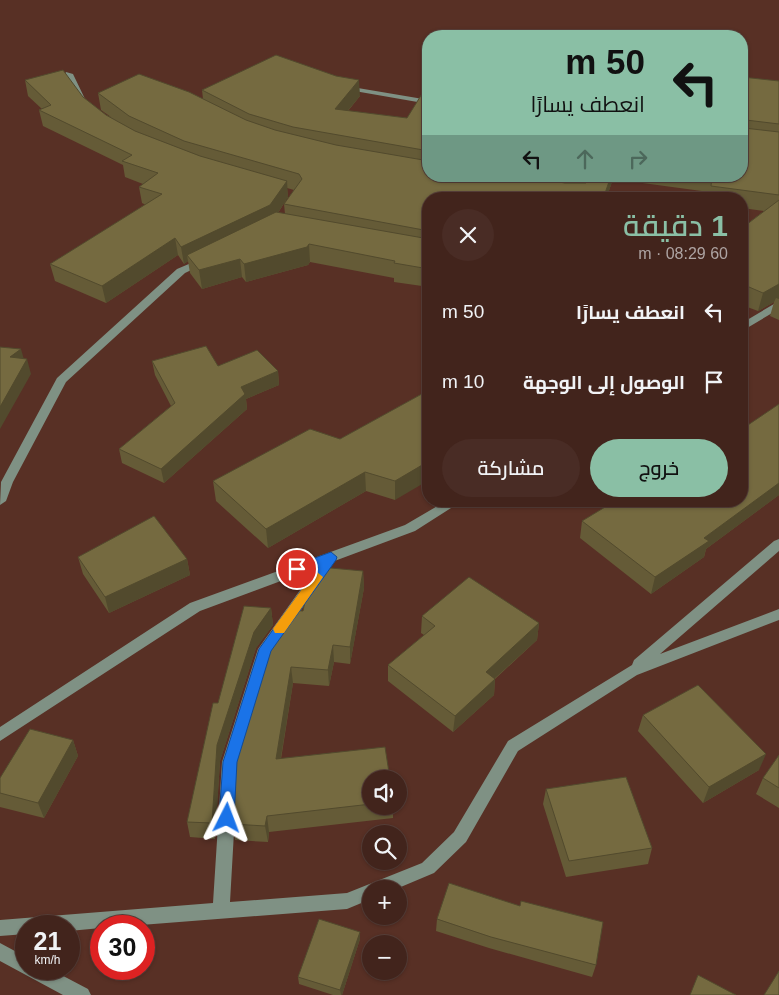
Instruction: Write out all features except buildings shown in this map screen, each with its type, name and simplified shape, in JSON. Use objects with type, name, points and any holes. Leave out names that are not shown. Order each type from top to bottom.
[{"type":"street","points":[[69,74],[77,93],[89,107]]},
{"type":"street","points":[[332,84],[422,101]]},
{"type":"street","points":[[0,502],[7,482],[61,380],[181,271],[216,254]]},
{"type":"street","points":[[748,324],[779,304]]},
{"type":"street","points":[[0,735],[195,607],[410,528],[446,507]]},
{"type":"street","points":[[398,880],[428,868],[460,837],[513,746],[632,671],[779,544]]},
{"type":"street","points":[[221,911],[230,762],[259,668],[265,649],[331,557]]},
{"type":"street","points":[[632,671],[779,614]]},
{"type":"street","points":[[0,928],[347,901],[362,895]]},
{"type":"street","points":[[0,952],[15,960]]},
{"type":"street","points":[[53,980],[82,995]]},
{"type":"slow traffic","points":[[279,629],[317,577]]},
{"type":"route","points":[[227,818],[230,762],[265,649],[331,557],[297,569]]}]
